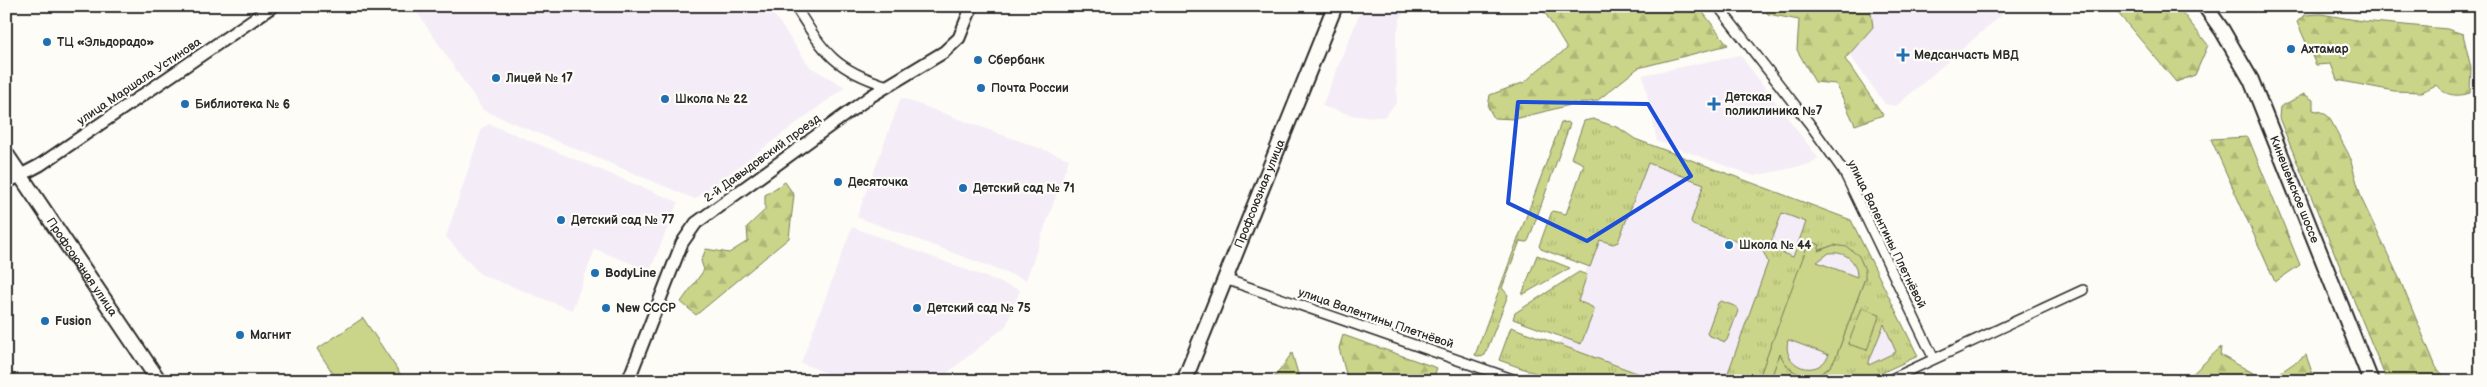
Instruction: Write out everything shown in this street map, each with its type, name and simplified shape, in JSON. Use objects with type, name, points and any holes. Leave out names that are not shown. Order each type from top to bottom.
[{"type":"main road","name":"Профсоюзная улица","points":[[1184,381],[1335,6]]},
{"type":"main road","name":"Кинешемское шоссе","points":[[2205,6],[2222,30],[2251,80],[2371,381]]},
{"type":"main road","name":"Профсоюзная улица","points":[[6,154],[159,381]]},
{"type":"street","name":"улица Маршала Устинова","points":[[6,183],[21,177],[273,6]]},
{"type":"street","points":[[795,6],[832,58],[854,73],[888,86]]},
{"type":"street","name":"2-й Давыдовский проезд","points":[[628,381],[675,260],[688,232],[704,217],[888,86],[944,52],[958,38],[972,6]]},
{"type":"street","name":"улица Валентины Плетнёвой","points":[[1718,6],[1809,123],[1844,172],[1934,359]]},
{"type":"street","name":"улица Валентины Плетнёвой","points":[[1225,279],[1518,381]]},
{"type":"street","points":[[1887,381],[2083,290]]},
{"type":"highlighted area","points":[[1518,102],[1648,104],[1691,176],[1587,241],[1508,203]]},
{"type":"shaded area","name":"Школа № 22","points":[[413,6],[768,6],[810,67],[845,87],[695,199],[483,110]]},
{"type":"shaded area","points":[[1363,6],[1409,6],[1401,17],[1396,36],[1397,102],[1384,117],[1355,116],[1322,106]]},
{"type":"shaded area","name":"Медсанчасть МВД","points":[[1815,6],[2012,6],[1896,106],[1885,104]]},
{"type":"shaded area","name":"Детская поликлиника №7","points":[[1740,55],[1818,158],[1810,164],[1754,176],[1657,141],[1643,75]]},
{"type":"shaded area","name":"Детский сад № 71","points":[[901,98],[1069,159],[1026,280],[857,217]]},
{"type":"shaded area","name":"Детский сад № 77","points":[[489,124],[678,202],[650,271],[595,249],[572,310],[480,274],[446,237],[482,128]]},
{"type":"shaded area","name":"Школа № 44","points":[[1635,139],[1851,220],[1918,356],[1864,381],[1545,381]]},
{"type":"shaded area","name":"Детский сад № 75","points":[[852,227],[1020,290],[1006,326],[937,381],[847,381],[801,363]]},
{"type":"green space","points":[[1541,6],[1698,6],[1728,45],[1638,68],[1597,101],[1570,105],[1515,119],[1494,118],[1488,107],[1490,95],[1525,82],[1539,69],[1567,49]]},
{"type":"green space","points":[[1761,6],[1870,6],[1873,27],[1845,59],[1883,115],[1855,125],[1836,84],[1815,82],[1797,50],[1799,20],[1768,14]]},
{"type":"green space","points":[[2112,6],[2177,6],[2208,45],[2195,75],[2176,82]]},
{"type":"green space","points":[[2321,14],[2362,21],[2447,29],[2463,34],[2471,68],[2470,93],[2452,95],[2436,85],[2422,92],[2394,91],[2337,80],[2331,64],[2316,65],[2297,22],[2304,15]]},
{"type":"green space","points":[[2304,94],[2313,100],[2313,110],[2322,112],[2329,117],[2349,155],[2362,200],[2400,280],[2436,367],[2448,381],[2387,381],[2279,118],[2280,107]]},
{"type":"green space","points":[[1593,119],[1619,128],[1635,139],[1851,220],[1918,356],[1864,381],[1770,381],[1780,352],[1791,369],[1798,374],[1815,376],[1823,373],[1830,367],[1836,357],[1865,278],[1862,263],[1834,245],[1817,251],[1810,241],[1758,381],[1725,381],[1768,262],[1763,251],[1693,225],[1691,221],[1704,184],[1648,163],[1618,242],[1613,244],[1600,240],[1590,267],[1541,249],[1539,246],[1552,211],[1566,214],[1584,164],[1571,158],[1584,121]],"holes":[[[1782,213],[1806,222],[1793,257],[1769,248]],[[1884,324],[1896,352],[1869,365],[1868,364]]]},
{"type":"green space","points":[[1568,122],[1570,124],[1529,239],[1527,242],[1520,241],[1502,288],[1508,295],[1485,355],[1481,357],[1475,355],[1561,123]]},
{"type":"green space","points":[[2248,137],[2300,265],[2275,282],[2211,139]]},
{"type":"green space","points":[[785,182],[794,195],[789,238],[696,315],[681,302],[704,270],[701,261],[706,249],[729,253],[748,241],[747,227],[765,210],[765,195]]},
{"type":"green space","points":[[1809,241],[1820,245],[1818,251],[1834,245],[1847,247],[1859,256],[1865,270],[1865,278],[1836,357],[1823,372],[1807,376],[1798,374],[1791,369],[1784,362],[1780,353],[1770,381],[1758,381]],"holes":[[[1829,253],[1845,255],[1849,258],[1855,266],[1857,277],[1817,262]],[[1789,340],[1829,355],[1824,363],[1817,367],[1801,367],[1790,357],[1787,349]]]},
{"type":"green space","points":[[1537,255],[1570,268],[1522,295]]},
{"type":"green space","points":[[1579,272],[1587,275],[1578,301],[1592,307],[1594,311],[1581,344],[1513,319],[1515,313]]},
{"type":"green space","points":[[1721,301],[1737,307],[1738,311],[1725,342],[1707,333],[1718,303]]},
{"type":"green space","points":[[1862,308],[1880,314],[1867,350],[1848,344]]},
{"type":"green space","points":[[363,318],[405,381],[338,381],[317,349]]},
{"type":"green space","points":[[1511,327],[1659,381],[1557,381],[1499,360]]},
{"type":"green space","points":[[1343,335],[1437,368],[1432,381],[1348,381],[1339,348]]},
{"type":"green space","points":[[2221,347],[2220,355],[2255,374],[2260,381],[2185,381]]},
{"type":"green space","points":[[1292,353],[1300,381],[1272,381]]},
{"type":"green space","points":[[2306,355],[2315,381],[2268,381]]},
{"type":"place","name":"ТЦ «Эльдорадо»","points":[[47,42]]},
{"type":"place","name":"Ахтамар","points":[[2291,49]]},
{"type":"place","name":"Медсанчасть МВД","points":[[1903,55]]},
{"type":"place","name":"Сбербанк","points":[[978,60]]},
{"type":"place","name":"Лицей № 17","points":[[496,78]]},
{"type":"place","name":"Почта России","points":[[981,88]]},
{"type":"place","name":"Школа № 22","points":[[665,99]]},
{"type":"place","name":"Библиотека № 6","points":[[185,104]]},
{"type":"place","name":"Детская поликлиника №7","points":[[1714,104]]},
{"type":"place","name":"Десяточка","points":[[838,182]]},
{"type":"place","name":"Детский сад № 71","points":[[963,188]]},
{"type":"place","name":"Детский сад № 77","points":[[561,220]]},
{"type":"place","name":"Школа № 44","points":[[1729,245]]},
{"type":"place","name":"BodyLine","points":[[595,273]]},
{"type":"place","name":"New СССР","points":[[606,308]]},
{"type":"place","name":"Детский сад № 75","points":[[917,308]]},
{"type":"place","name":"Fusion","points":[[45,321]]},
{"type":"place","name":"Магнит","points":[[240,335]]}]
